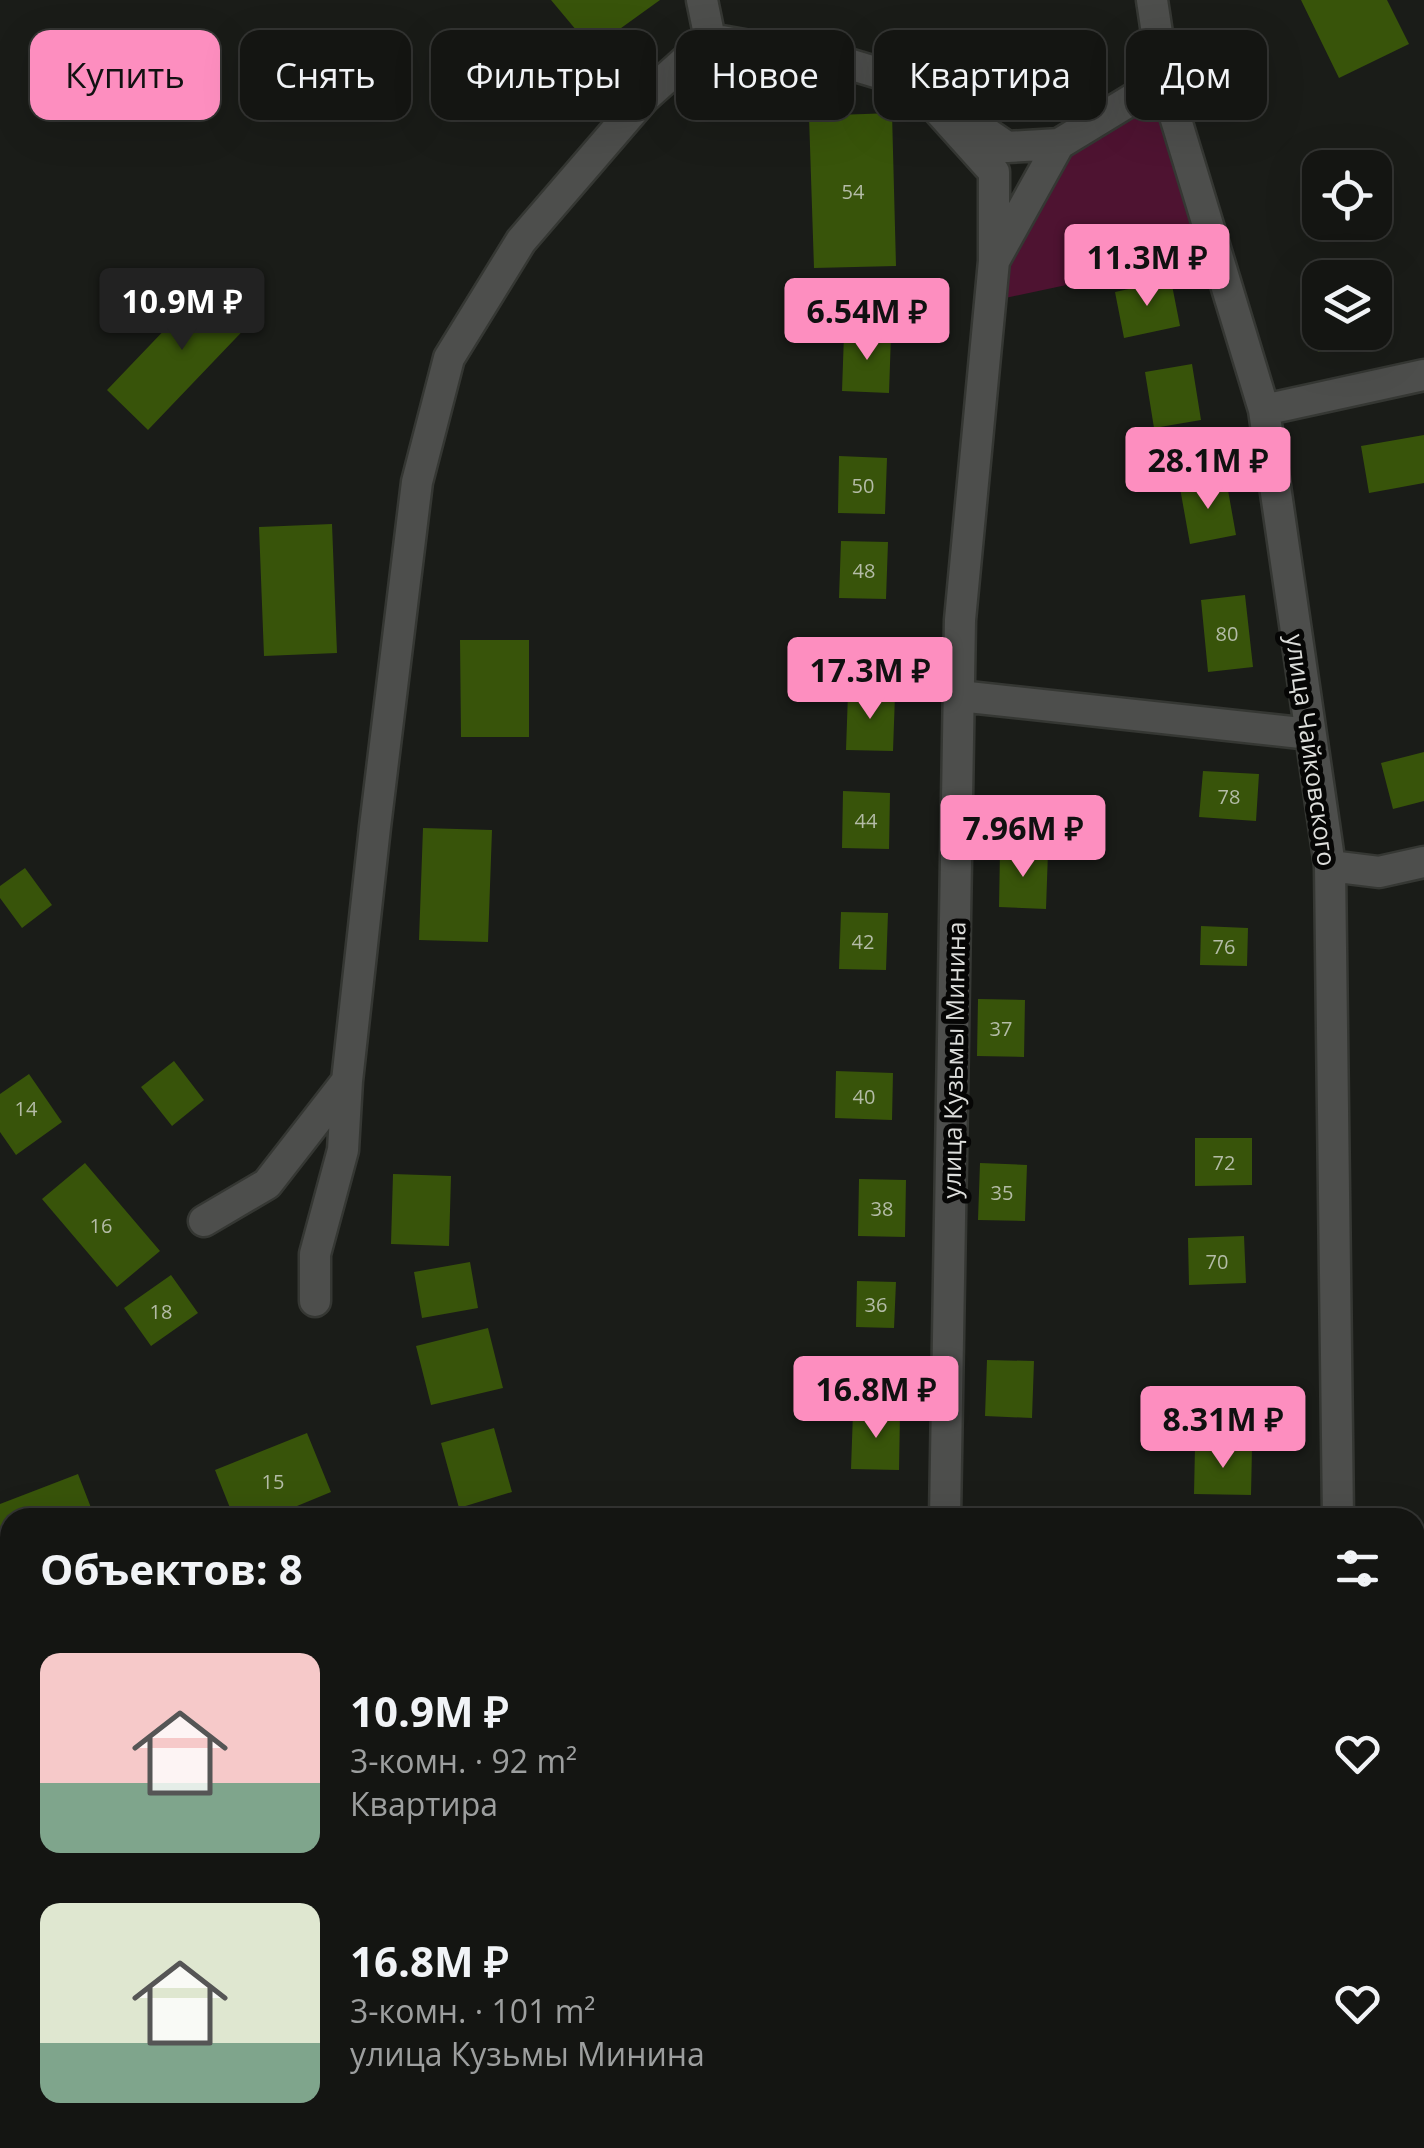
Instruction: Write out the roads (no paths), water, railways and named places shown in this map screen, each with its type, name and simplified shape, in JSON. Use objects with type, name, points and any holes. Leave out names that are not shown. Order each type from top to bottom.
[{"type":"street","points":[[702,0],[708,30]]},
{"type":"street","name":"улица Чайковского","points":[[1152,0],[1156,30]]},
{"type":"street","points":[[315,1302],[315,1254],[344,1150],[347,1082],[417,482],[449,358],[521,241],[644,98],[676,69]]},
{"type":"street","name":"улица Кузьмы Минина","points":[[945,1508],[960,620],[994,260],[1059,144],[1126,103]]},
{"type":"street","points":[[947,120],[994,172],[994,260]]},
{"type":"street","points":[[967,120],[1007,147],[1059,144]]},
{"type":"street","name":"улица Чайковского","points":[[1176,120],[1264,410],[1330,866],[1338,1508]]},
{"type":"street","points":[[1264,410],[1424,375]]},
{"type":"street","points":[[958,696],[1310,734]]},
{"type":"street","points":[[1330,866],[1379,872],[1424,862]]},
{"type":"street","points":[[204,1220],[267,1184],[347,1082]]}]
